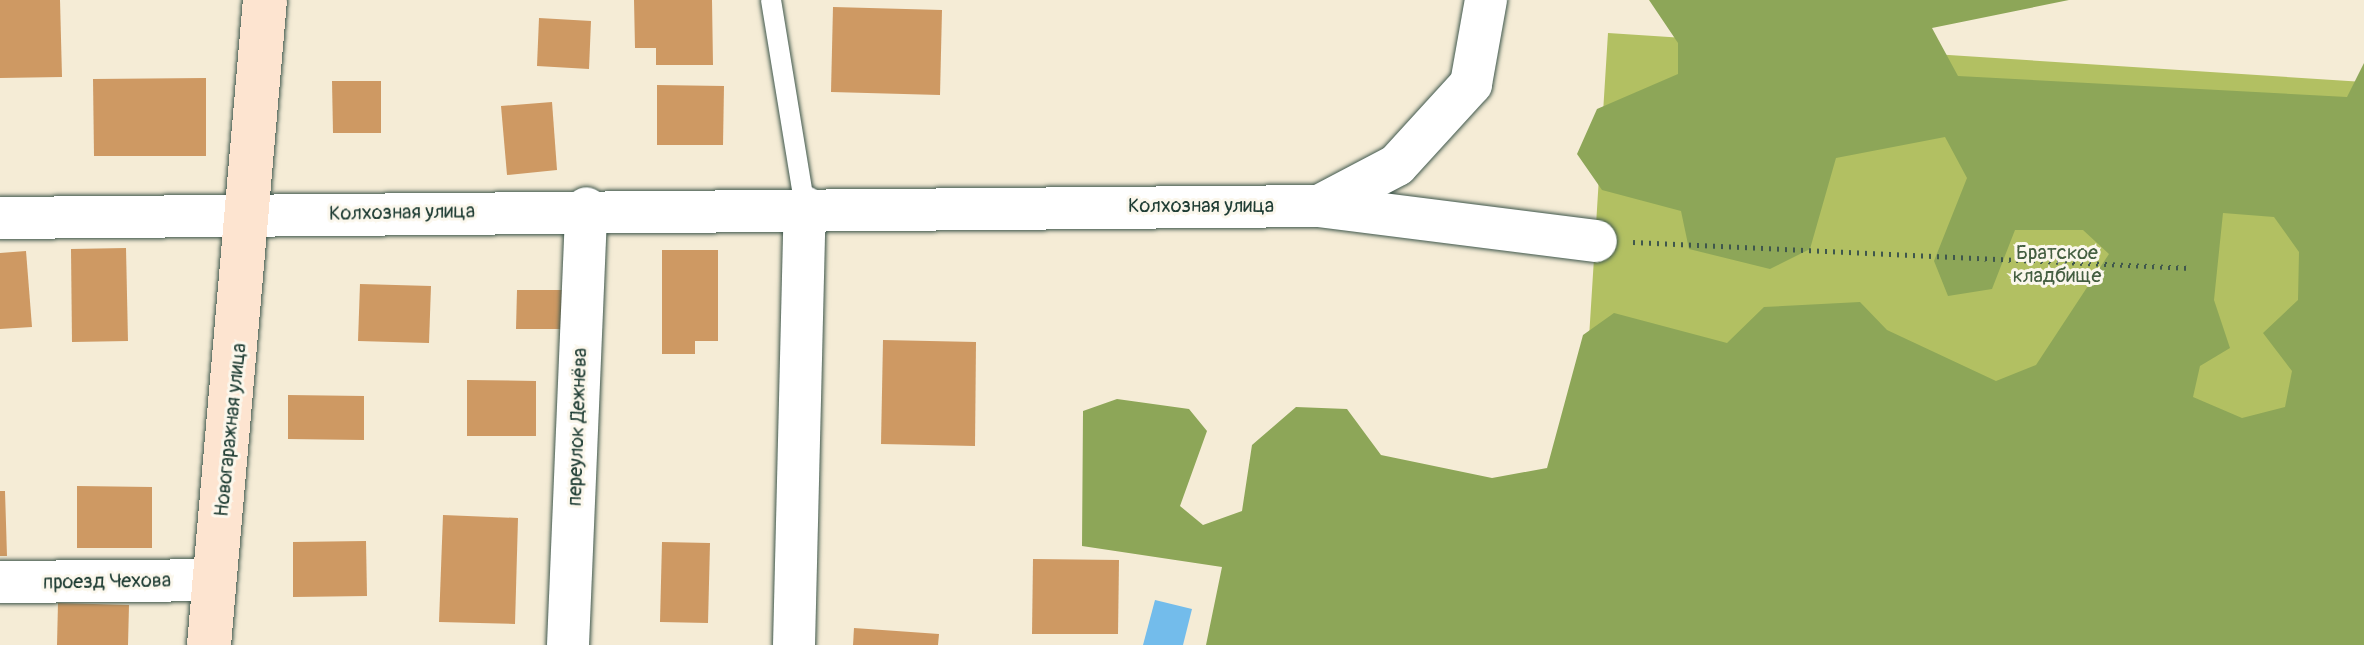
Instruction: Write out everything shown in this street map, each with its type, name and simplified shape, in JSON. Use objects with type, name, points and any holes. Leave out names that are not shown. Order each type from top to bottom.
[{"type":"main road","name":"Новогаражная улица","points":[[209,645],[251,215],[265,0]]},
{"type":"street","points":[[1319,206],[1397,165],[1471,84],[1486,0]]},
{"type":"street","name":"Колхозная улица","points":[[0,218],[586,208],[1319,206],[1596,241]]},
{"type":"street","points":[[794,645],[805,207]]},
{"type":"street","name":"переулок Дежнёва","points":[[568,645],[586,208]]},
{"type":"street","name":"проезд Чехова","points":[[0,582],[214,580]]},
{"type":"lane","points":[[771,0],[805,207]]},
{"type":"path","points":[[1596,241],[2190,268]]},
{"type":"green space","points":[[1649,0],[2069,0],[1932,28],[1958,76],[2347,97],[2364,63],[2364,645],[1206,645],[1222,567],[1082,546],[1083,411],[1117,399],[1189,409],[1207,431],[1180,506],[1203,525],[1242,511],[1252,445],[1296,407],[1347,409],[1381,455],[1492,478],[1547,468],[1583,335],[1614,313],[1727,343],[1764,307],[1860,302],[1887,330],[1996,381],[2036,365],[2109,254],[2083,230],[2015,230],[1992,289],[1948,296],[1934,261],[1967,178],[1945,137],[1836,158],[1810,249],[1770,269],[1689,249],[1681,211],[1602,190],[1577,154],[1597,109],[1678,74],[1678,43]],"holes":[[[2223,213],[2274,217],[2299,252],[2298,300],[2263,333],[2292,371],[2285,407],[2242,418],[2193,397],[2200,366],[2230,348],[2214,300]]]},
{"type":"green space","name":"Братское кладбище","points":[[1608,33],[2364,82],[2364,485],[1583,434]]},
{"type":"water","points":[[1155,600],[1192,609],[1183,645],[1143,645]]},
{"type":"building","points":[[0,0],[60,0],[62,77],[0,78]]},
{"type":"building","points":[[634,0],[712,0],[713,65],[656,65],[656,48],[635,48]]},
{"type":"building","points":[[833,7],[942,10],[940,95],[831,92]]},
{"type":"building","points":[[539,18],[591,21],[589,69],[537,66]]},
{"type":"building","points":[[206,78],[206,156],[94,156],[93,79]]},
{"type":"building","points":[[332,81],[381,81],[381,133],[333,133]]},
{"type":"building","points":[[657,85],[724,86],[723,145],[657,145]]},
{"type":"building","points":[[552,102],[557,170],[507,175],[501,106]]},
{"type":"building","points":[[126,248],[128,341],[72,342],[71,249]]},
{"type":"building","points":[[662,250],[718,250],[718,341],[695,341],[695,354],[662,354]]},
{"type":"building","points":[[26,251],[32,327],[0,329],[0,253]]},
{"type":"building","points":[[360,284],[431,286],[429,343],[358,341]]},
{"type":"building","points":[[517,290],[565,290],[565,329],[516,329]]},
{"type":"building","points":[[883,340],[976,342],[975,446],[881,444]]},
{"type":"building","points":[[467,380],[536,381],[536,436],[467,436]]},
{"type":"building","points":[[288,395],[364,396],[364,440],[288,439]]},
{"type":"building","points":[[77,486],[152,487],[152,548],[77,548]]},
{"type":"building","points":[[0,491],[5,491],[7,556],[0,556]]},
{"type":"building","points":[[443,515],[518,518],[515,624],[439,622]]},
{"type":"building","points":[[366,541],[367,596],[293,597],[293,542]]},
{"type":"building","points":[[662,542],[710,543],[708,623],[660,622]]},
{"type":"building","points":[[1033,559],[1119,560],[1118,634],[1032,634]]},
{"type":"building","points":[[58,603],[129,605],[128,645],[57,645]]},
{"type":"building","points":[[854,628],[939,634],[938,645],[853,645]]}]
